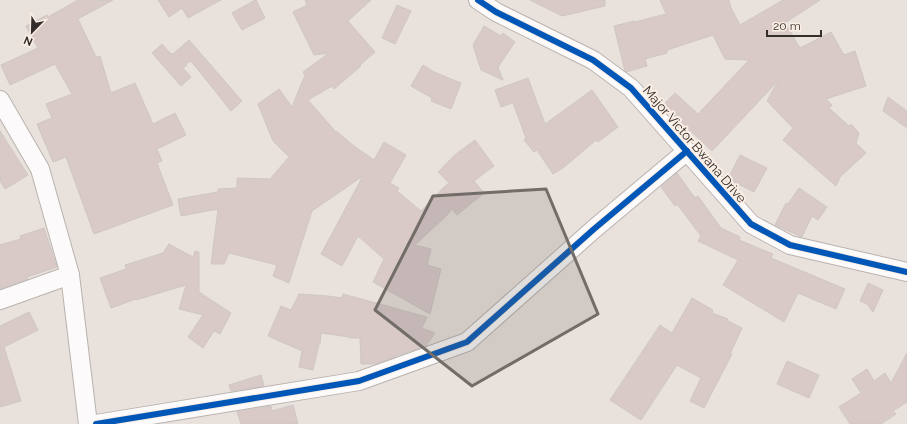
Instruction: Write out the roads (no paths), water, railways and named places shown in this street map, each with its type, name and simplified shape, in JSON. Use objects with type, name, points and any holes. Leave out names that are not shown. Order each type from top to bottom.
[{"type":"street","name":"Major Victor Bwana Drive","points":[[478,0],[496,12],[593,60],[631,88],[751,224],[790,245],[907,272]]},
{"type":"street","points":[[0,100],[40,169],[70,275],[88,424]]},
{"type":"street","points":[[96,424],[359,381],[466,342],[594,229],[687,151]]},
{"type":"street","points":[[0,300],[70,275]]}]
